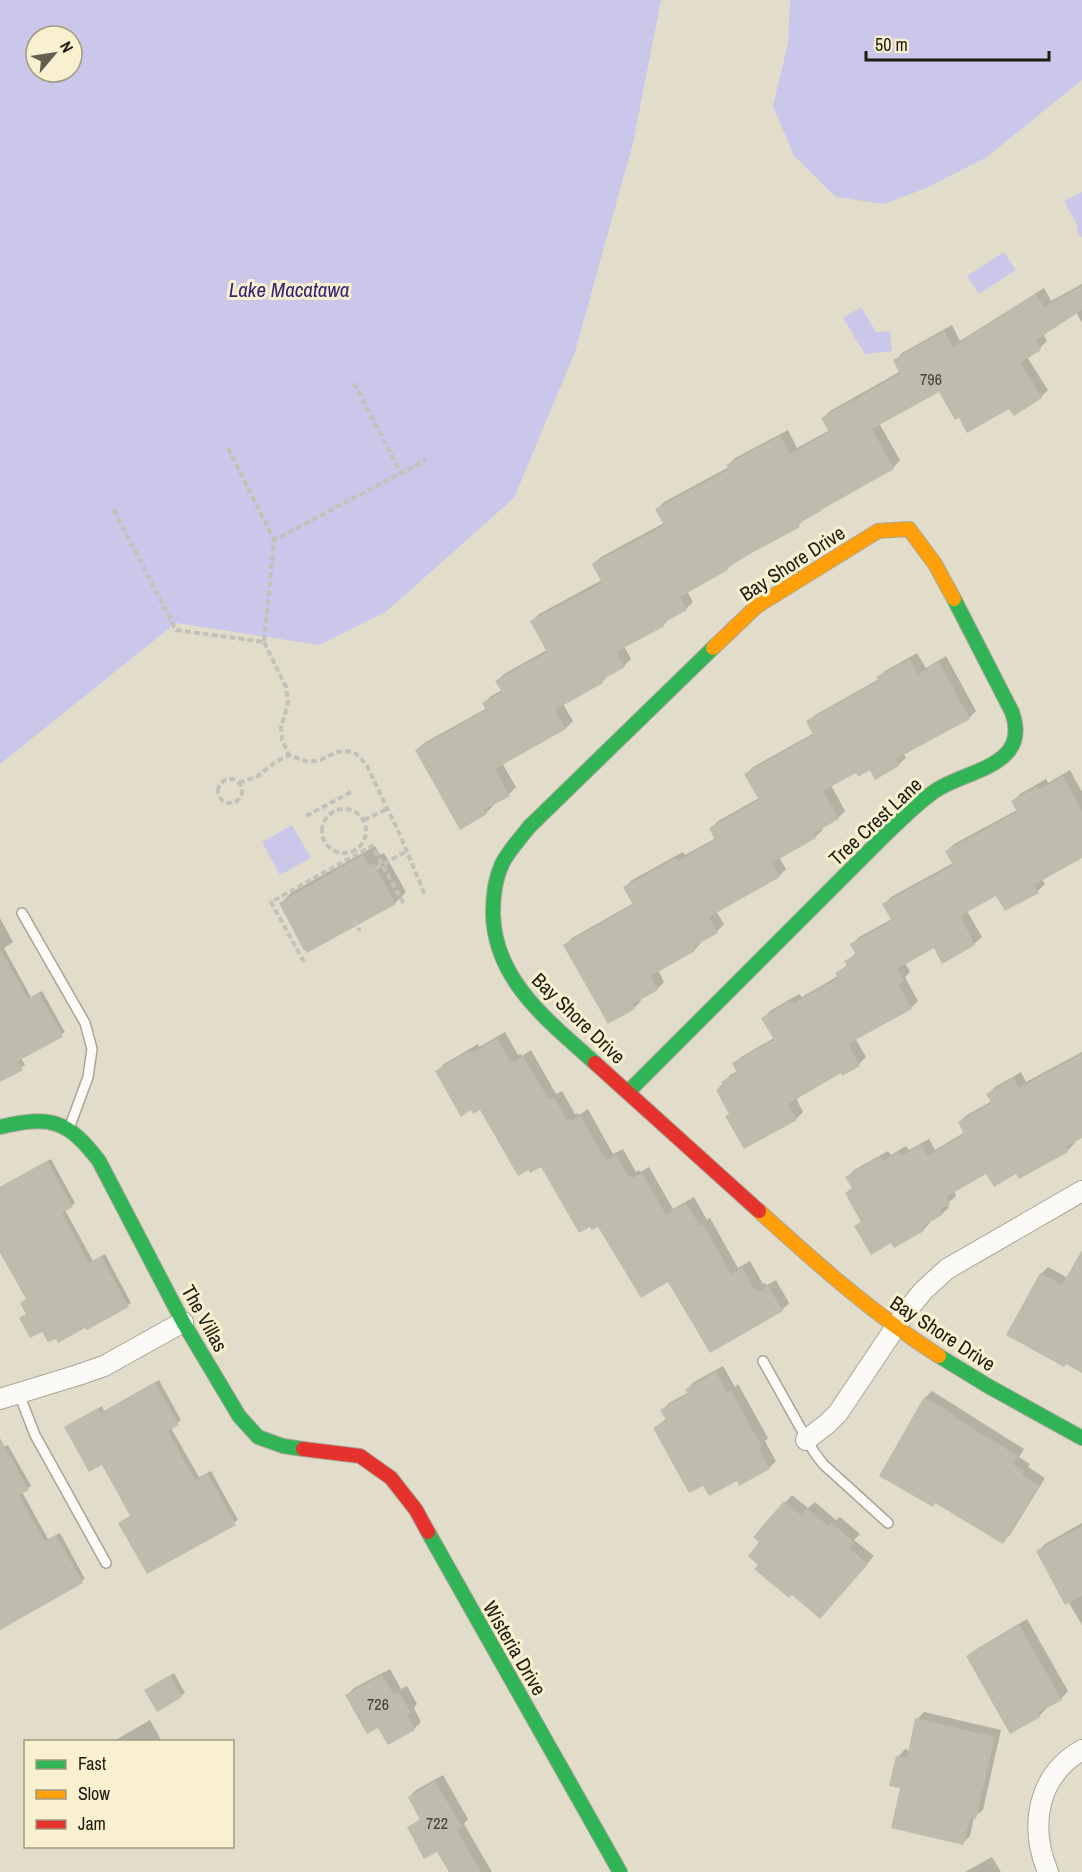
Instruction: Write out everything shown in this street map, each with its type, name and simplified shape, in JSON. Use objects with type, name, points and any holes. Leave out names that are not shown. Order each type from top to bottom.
[{"type":"street","name":"Bay Shore Drive","points":[[909,529],[878,531],[757,606],[529,827],[513,847],[500,869],[494,893],[493,919],[498,951],[520,991],[539,1012],[873,1312],[918,1344],[1082,1438]]},
{"type":"street","name":"Tree Crest Lane","points":[[628,1092],[885,835],[929,795],[1009,752],[1016,739],[1017,723],[1011,708],[935,564],[909,529]]},
{"type":"street","points":[[0,1127],[26,1120],[47,1121],[69,1128]]},
{"type":"street","name":"The Villas","points":[[69,1128],[87,1143],[99,1161],[183,1322],[239,1416],[258,1437],[283,1446],[360,1456]]},
{"type":"street","points":[[806,1440],[838,1413],[895,1327],[923,1290],[946,1269],[1082,1191]]},
{"type":"street","points":[[9,1396],[104,1366],[183,1322]]},
{"type":"street","name":"Wisteria Drive","points":[[360,1456],[392,1478],[416,1510],[620,1872]]},
{"type":"street","points":[[1048,1872],[1040,1854],[1037,1829],[1039,1810],[1045,1792],[1057,1772],[1074,1754],[1082,1750]]},
{"type":"lane","points":[[22,913],[85,1023],[92,1049],[88,1077],[69,1128]]},
{"type":"lane","points":[[763,1361],[806,1440],[823,1464],[888,1522]]},
{"type":"lane","points":[[9,1396],[35,1435],[106,1563]]},
{"type":"path","points":[[354,383],[401,473]]},
{"type":"path","points":[[228,448],[274,540],[264,642],[286,687],[288,703],[281,729],[282,740],[289,755],[308,762],[347,751],[356,754],[366,764],[425,895]]},
{"type":"path","points":[[274,540],[426,460]]},
{"type":"path","points":[[114,510],[176,630],[264,642]]},
{"type":"path","points":[[239,783],[242,794],[237,800],[230,803],[220,798],[218,790],[221,782],[232,779],[239,783],[258,776],[289,755]]},
{"type":"path","points":[[306,816],[351,792]]},
{"type":"path","points":[[328,804],[332,811]]},
{"type":"path","points":[[345,808],[352,810],[364,820],[366,834],[355,853],[340,853],[327,847],[323,841],[322,825],[332,811],[345,808]]},
{"type":"path","points":[[364,820],[387,809]]},
{"type":"path","points":[[304,962],[271,902],[355,853],[372,846],[405,906]]},
{"type":"path","points":[[376,868],[407,851]]},
{"type":"path","points":[[354,920],[360,931]]},
{"type":"water","name":"Lake Macatawa","points":[[0,0],[661,0],[633,143],[575,352],[514,498],[387,611],[319,645],[176,623],[0,764]]},
{"type":"water","points":[[790,0],[1082,0],[1082,80],[987,157],[924,189],[884,204],[836,197],[794,156],[773,106],[788,43]]},
{"type":"water","points":[[1082,192],[1082,237],[1080,237],[1076,229],[1078,227],[1064,201]]},
{"type":"water","points":[[1004,252],[1016,270],[979,294],[967,276]]},
{"type":"water","points":[[861,307],[876,332],[890,331],[892,351],[865,354],[843,318]]},
{"type":"water","points":[[292,825],[311,858],[280,875],[262,842]]},
{"type":"building","points":[[1082,286],[1082,310],[1036,340],[1041,350],[1020,363],[1042,398],[1014,416],[1009,409],[967,433],[959,418],[955,420],[939,392],[872,429],[894,469],[821,510],[798,524],[800,527],[750,554],[727,568],[728,570],[680,597],[687,610],[663,623],[665,626],[616,652],[625,667],[602,680],[603,683],[555,710],[566,729],[495,769],[510,796],[484,810],[487,814],[460,830],[415,750],[486,710],[482,703],[502,692],[495,681],[547,652],[530,621],[602,583],[592,564],[664,525],[655,509],[729,469],[726,465],[780,436],[790,454],[829,432],[821,418],[900,374],[893,360],[944,331],[953,347],[1036,294],[1044,307]]},
{"type":"building","points":[[910,659],[918,674],[939,662],[970,719],[896,759],[899,766],[875,780],[870,770],[858,777],[856,773],[823,791],[839,819],[814,833],[816,838],[772,863],[780,877],[709,917],[718,933],[693,947],[695,951],[651,976],[658,990],[633,1004],[635,1009],[608,1024],[563,945],[633,905],[623,887],[676,858],[678,861],[715,840],[709,828],[759,800],[744,774],[813,735],[806,721],[878,681],[876,677]]},
{"type":"building","points":[[1063,776],[1082,811],[1082,858],[1034,885],[1039,893],[1005,911],[996,896],[960,916],[975,945],[942,964],[934,948],[897,969],[904,981],[898,984],[912,1009],[848,1044],[860,1066],[842,1076],[841,1073],[788,1104],[797,1120],[744,1149],[725,1116],[729,1114],[716,1090],[723,1086],[721,1082],[737,1073],[732,1063],[774,1040],[761,1018],[792,1000],[794,1003],[838,978],[835,973],[847,966],[844,961],[856,955],[850,944],[892,921],[882,904],[953,865],[945,851],[1017,812],[1011,801],[1038,786],[1040,789]]},
{"type":"building","points":[[363,855],[369,865],[373,863],[396,904],[307,953],[279,903]]},
{"type":"building","points":[[0,949],[28,999],[39,993],[63,1037],[18,1061],[23,1070],[0,1082]]},
{"type":"building","points":[[497,1038],[510,1061],[514,1062],[523,1056],[549,1100],[554,1097],[567,1120],[571,1121],[580,1116],[606,1160],[616,1155],[629,1178],[642,1173],[666,1215],[686,1203],[700,1226],[703,1224],[731,1274],[742,1267],[755,1290],[759,1291],[768,1286],[783,1311],[710,1353],[668,1282],[641,1298],[598,1227],[592,1230],[590,1227],[579,1233],[541,1167],[530,1173],[528,1170],[518,1176],[480,1110],[473,1114],[471,1110],[461,1117],[435,1071]]},
{"type":"building","points":[[1082,1054],[1082,1138],[1066,1147],[1068,1152],[1019,1179],[1016,1174],[994,1187],[986,1174],[946,1197],[950,1204],[940,1210],[942,1215],[922,1227],[924,1231],[894,1248],[891,1243],[871,1255],[854,1226],[861,1222],[845,1193],[852,1188],[845,1177],[880,1157],[883,1161],[899,1152],[901,1156],[921,1145],[928,1156],[964,1134],[958,1122],[991,1103],[986,1094],[1013,1078],[1019,1088]]},
{"type":"building","points":[[47,1161],[73,1207],[62,1213],[89,1263],[101,1256],[129,1307],[58,1343],[56,1339],[48,1342],[42,1332],[30,1338],[19,1318],[26,1314],[20,1303],[26,1299],[0,1253],[0,1187]]},
{"type":"building","points":[[1082,1250],[1082,1373],[1066,1364],[1064,1367],[1006,1335],[1040,1273],[1062,1285]]},
{"type":"building","points":[[716,1372],[727,1393],[731,1390],[762,1447],[759,1449],[770,1469],[739,1486],[737,1481],[709,1496],[703,1486],[689,1493],[653,1428],[666,1420],[660,1410],[688,1394],[685,1389]]},
{"type":"building","points":[[155,1382],[179,1425],[168,1431],[195,1480],[207,1473],[236,1525],[147,1574],[118,1523],[130,1516],[102,1465],[89,1472],[64,1427],[98,1408],[101,1413]]},
{"type":"building","points":[[924,1397],[1018,1456],[1013,1464],[1024,1471],[1022,1475],[1039,1486],[1003,1544],[935,1503],[933,1507],[879,1476]]},
{"type":"building","points":[[0,1438],[29,1490],[19,1495],[32,1519],[45,1541],[56,1535],[83,1583],[0,1630]]},
{"type":"building","points":[[784,1501],[801,1515],[807,1508],[828,1526],[832,1523],[854,1542],[849,1548],[868,1564],[820,1619],[792,1595],[789,1598],[754,1569],[758,1565],[748,1556],[759,1542],[753,1537]]},
{"type":"building","points":[[1082,1526],[1082,1596],[1065,1605],[1036,1551]]},
{"type":"building","points":[[1019,1625],[1062,1700],[1038,1713],[1040,1717],[1010,1734],[966,1656]]},
{"type":"building","points":[[170,1675],[182,1697],[157,1712],[144,1690]]},
{"type":"building","points":[[382,1675],[394,1695],[399,1692],[411,1713],[407,1715],[415,1730],[388,1745],[378,1728],[367,1734],[345,1695]]},
{"type":"building","points":[[915,1718],[995,1737],[976,1819],[970,1818],[963,1845],[891,1828],[900,1788],[889,1786],[896,1756],[907,1758]]},
{"type":"building","points":[[435,1781],[462,1827],[457,1831],[481,1872],[449,1872],[437,1852],[424,1859],[407,1827],[420,1820],[408,1797]]},
{"type":"traffic: fast","points":[[628,1092],[911,810],[938,789],[995,763],[1013,744],[1016,730],[1012,712],[954,599]]},
{"type":"traffic: fast","points":[[595,1063],[543,1015],[514,980],[503,959],[496,937],[493,913],[498,876],[508,854],[529,827],[713,648]]},
{"type":"traffic: fast","points":[[0,1127],[32,1121],[57,1124],[67,1129],[88,1147],[99,1161],[183,1322],[239,1416],[258,1437],[283,1446],[303,1449]]},
{"type":"traffic: fast","points":[[939,1356],[1082,1438]]},
{"type":"traffic: fast","points":[[428,1532],[620,1872]]},
{"type":"traffic: slow","points":[[713,648],[757,606],[878,531],[909,529],[935,564],[954,599]]},
{"type":"traffic: slow","points":[[759,1211],[868,1305],[939,1356]]},
{"type":"traffic: jam","points":[[595,1063],[759,1211]]},
{"type":"traffic: jam","points":[[303,1449],[360,1456],[391,1478],[416,1510],[428,1532]]}]
